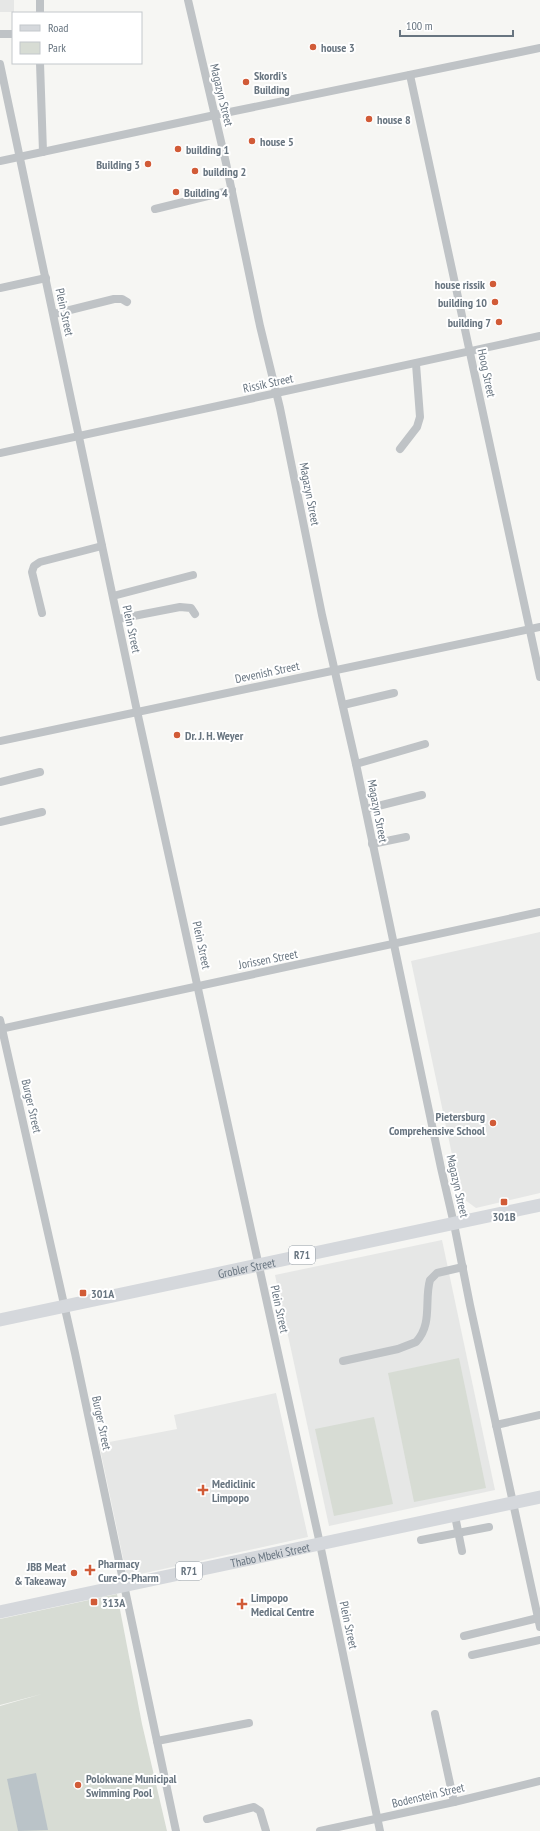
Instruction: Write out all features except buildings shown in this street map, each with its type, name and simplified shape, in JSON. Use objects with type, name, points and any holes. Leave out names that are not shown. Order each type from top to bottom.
[{"type":"main road","name":"Grobler Street","points":[[0,1320],[540,1205]]},
{"type":"main road","name":"Thabo Mbeki Street","points":[[0,1612],[540,1497]]},
{"type":"street","points":[[40,0],[40,12]]},
{"type":"street","name":"Magazyn Street","points":[[188,0],[232,190],[322,615],[336,670],[540,1627]]},
{"type":"street","points":[[0,34],[12,34]]},
{"type":"street","points":[[0,161],[540,48]]},
{"type":"street","name":"Plein Street","points":[[0,64],[21,156],[102,546],[320,1544],[380,1831]]},
{"type":"street","points":[[40,64],[42,152]]},
{"type":"street","name":"Hoog Street","points":[[410,75],[540,677]]},
{"type":"street","points":[[155,209],[232,190]]},
{"type":"street","points":[[0,288],[46,278]]},
{"type":"street","points":[[54,314],[114,299],[122,299],[127,302]]},
{"type":"street","name":"Rissik Street","points":[[0,453],[540,336]]},
{"type":"street","points":[[400,449],[417,427],[420,417],[416,364]]},
{"type":"street","points":[[42,613],[32,572],[34,566],[40,562],[102,546]]},
{"type":"street","points":[[113,596],[193,575]]},
{"type":"street","points":[[118,619],[180,607],[191,608],[195,614]]},
{"type":"street","name":"Devenish Street","points":[[0,741],[540,627]]},
{"type":"street","points":[[343,705],[394,693]]},
{"type":"street","points":[[356,764],[425,744]]},
{"type":"street","points":[[0,782],[40,772]]},
{"type":"street","points":[[366,809],[422,795]]},
{"type":"street","points":[[0,822],[42,812]]},
{"type":"street","points":[[372,844],[406,837]]},
{"type":"street","name":"Jorissen Street","points":[[1,1029],[540,912]]},
{"type":"street","name":"Burger Street","points":[[0,1020],[64,1306],[176,1831]]},
{"type":"street","points":[[344,1361],[398,1349],[416,1342],[424,1330],[428,1315],[430,1280],[437,1274],[463,1267]]},
{"type":"street","points":[[496,1425],[540,1415]]},
{"type":"street","points":[[455,1516],[462,1551]]},
{"type":"street","points":[[421,1540],[489,1528]]},
{"type":"street","points":[[464,1636],[538,1618]]},
{"type":"street","points":[[472,1655],[540,1640]]},
{"type":"street","points":[[435,1714],[454,1802]]},
{"type":"street","points":[[157,1741],[249,1723]]},
{"type":"street","name":"Bodenstein Street","points":[[320,1831],[454,1802],[540,1781]]},
{"type":"street","points":[[208,1818],[254,1807],[260,1811],[266,1831]]},
{"type":"shaded area","points":[[0,0],[14,0],[14,12],[0,12]]},
{"type":"shaded area","name":"Pietersburg Comprehensive School","points":[[540,932],[540,1193],[476,1208],[461,1197],[411,961]]},
{"type":"shaded area","points":[[442,1240],[495,1490],[329,1526],[275,1275]]},
{"type":"shaded area","name":"Mediclinic Limpopo","points":[[276,1393],[308,1537],[127,1577],[99,1444],[177,1429],[174,1415]]},
{"type":"shaded area","points":[[36,1773],[48,1830],[18,1831],[7,1779]]},
{"type":"green space","points":[[459,1358],[486,1488],[414,1502],[388,1373]]},
{"type":"green space","points":[[374,1417],[393,1504],[334,1516],[315,1429]]},
{"type":"green space","points":[[117,1594],[142,1724],[167,1831],[0,1831],[0,1706],[42,1694],[0,1705],[0,1619]]},
{"type":"place","name":"house 3","points":[[313,47]]},
{"type":"place","name":"Skordi's Building","points":[[246,82]]},
{"type":"place","name":"house 8","points":[[369,119]]},
{"type":"place","name":"house 5","points":[[252,141]]},
{"type":"place","name":"building 1","points":[[178,149]]},
{"type":"place","name":"Building 3","points":[[148,164]]},
{"type":"place","name":"building 2","points":[[195,171]]},
{"type":"place","name":"Building 4","points":[[176,192]]},
{"type":"place","name":"house rissik","points":[[493,284]]},
{"type":"place","name":"building 10","points":[[495,302]]},
{"type":"place","name":"building 7","points":[[499,322]]},
{"type":"place","name":"Dr. J. H. Weyer","points":[[177,735]]},
{"type":"place","name":"Pietersburg Comprehensive School","points":[[493,1123]]},
{"type":"place","name":"301B","points":[[504,1202]]},
{"type":"place","name":"301A","points":[[83,1293]]},
{"type":"place","name":"Mediclinic Limpopo","points":[[203,1490]]},
{"type":"place","name":"Pharmacy Cure-O-Pharm","points":[[90,1570]]},
{"type":"place","name":"JBB Meat & Takeaway","points":[[74,1573]]},
{"type":"place","name":"313A","points":[[94,1602]]},
{"type":"place","name":"Limpopo Medical Centre","points":[[242,1604]]},
{"type":"place","name":"Polokwane Municipal Swimming Pool","points":[[78,1785]]}]
